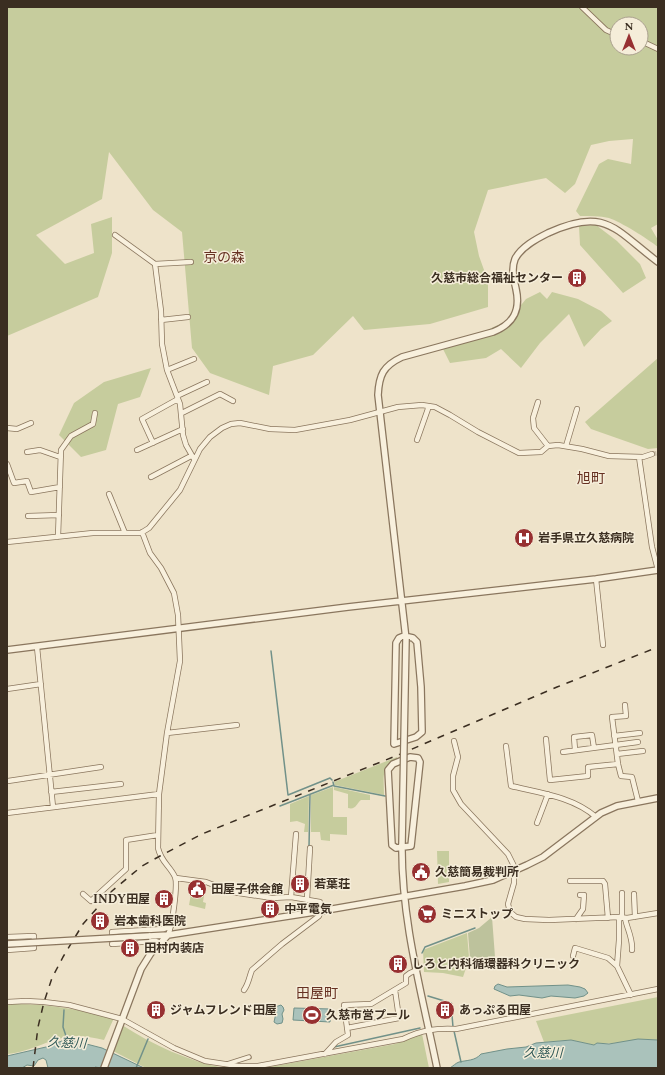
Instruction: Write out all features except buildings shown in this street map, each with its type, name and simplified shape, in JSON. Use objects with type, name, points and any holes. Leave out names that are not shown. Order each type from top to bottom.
[{"type":"street","points":[[582,7],[609,31]]},
{"type":"street","points":[[437,1068],[429,1033],[404,896],[402,846],[406,638],[378,396],[378,383],[381,374],[386,368],[394,361],[402,357],[504,328],[511,321],[516,312],[518,303],[517,290],[513,277],[515,260],[522,250],[542,236],[577,222],[597,221],[618,230],[658,262]]},
{"type":"street","points":[[115,235],[154,264],[191,262]]},
{"type":"street","points":[[154,264],[161,320],[162,344],[167,370],[182,413],[186,445],[193,458]]},
{"type":"street","points":[[161,320],[188,317]]},
{"type":"street","points":[[167,370],[194,359]]},
{"type":"street","points":[[153,443],[142,420],[207,382]]},
{"type":"street","points":[[182,413],[220,394],[233,401]]},
{"type":"street","points":[[538,402],[533,418],[534,428],[548,446]]},
{"type":"street","points":[[7,542],[93,533],[142,532],[149,528],[180,490],[193,458],[200,449],[210,437],[222,428],[231,424],[270,429],[295,430],[350,420],[408,406],[429,406],[435,407],[478,432],[519,453],[541,452],[548,446],[558,445],[609,456],[639,457],[652,454]]},
{"type":"street","points":[[417,440],[429,406]]},
{"type":"street","points":[[566,446],[577,409]]},
{"type":"street","points":[[58,537],[60,450],[71,436],[93,424],[95,413]]},
{"type":"street","points":[[7,428],[17,429],[31,423]]},
{"type":"street","points":[[137,450],[183,429]]},
{"type":"street","points":[[27,452],[40,450],[60,458]]},
{"type":"street","points":[[7,650],[402,601],[596,579],[658,570],[652,547],[639,457]]},
{"type":"street","points":[[151,477],[193,458]]},
{"type":"street","points":[[7,464],[14,483],[27,481],[31,492],[60,486]]},
{"type":"street","points":[[109,494],[125,533]]},
{"type":"street","points":[[28,516],[59,515]]},
{"type":"street","points":[[104,1068],[141,969],[151,953],[168,935],[172,926],[176,878],[160,856],[158,835],[159,794],[166,733],[180,661],[178,615],[174,593],[161,568],[150,553],[142,532]]},
{"type":"street","points":[[596,579],[603,645]]},
{"type":"street","points":[[399,638],[406,638],[414,638],[417,642],[421,687],[422,732],[416,737],[394,744],[396,643],[399,638]]},
{"type":"street","points":[[37,647],[52,807]]},
{"type":"street","points":[[7,689],[41,684]]},
{"type":"street","points":[[625,705],[626,716],[612,717],[615,745],[621,776],[632,777],[638,801]]},
{"type":"street","points":[[166,733],[237,725]]},
{"type":"street","points":[[614,736],[640,733]]},
{"type":"street","points":[[575,750],[574,737],[592,734],[594,748]]},
{"type":"street","points":[[546,739],[550,780],[588,776],[588,767],[618,764]]},
{"type":"street","points":[[454,741],[458,757],[453,776],[453,790],[461,804],[508,854],[515,870],[514,883],[508,904],[510,912],[525,920],[622,918],[658,913]]},
{"type":"street","points":[[563,752],[638,742]]},
{"type":"street","points":[[506,746],[512,786],[567,800],[596,817]]},
{"type":"street","points":[[617,754],[643,751]]},
{"type":"street","points":[[410,757],[418,758],[420,762],[411,846],[402,846],[396,848],[392,845],[388,770],[393,764],[399,761],[410,757]]},
{"type":"street","points":[[8,781],[50,776],[101,767]]},
{"type":"street","points":[[51,792],[121,784]]},
{"type":"street","points":[[7,813],[159,794]]},
{"type":"street","points":[[537,823],[548,794]]},
{"type":"street","points":[[7,944],[168,935],[321,911],[493,880],[527,866],[542,857],[596,817],[617,806],[658,798]]},
{"type":"street","points":[[291,897],[296,834]]},
{"type":"street","points":[[83,894],[91,901],[126,869],[126,840],[158,835]]},
{"type":"street","points":[[307,899],[310,848]]},
{"type":"street","points":[[176,878],[206,882],[232,892],[272,898],[291,897],[320,902],[321,911],[319,916],[282,944],[252,970],[244,990]]},
{"type":"street","points":[[570,882],[603,880],[606,884],[608,918]]},
{"type":"street","points":[[617,966],[622,918],[622,893]]},
{"type":"street","points":[[634,894],[635,917]]},
{"type":"street","points":[[576,919],[583,909],[584,895],[580,895]]},
{"type":"street","points":[[622,918],[631,934],[632,950]]},
{"type":"street","points":[[161,943],[113,944],[112,932],[164,929],[172,926]]},
{"type":"street","points":[[7,937],[34,936],[34,948],[7,950]]},
{"type":"street","points":[[573,956],[575,948],[608,958],[617,966],[632,995]]},
{"type":"street","points":[[325,1054],[336,1042],[348,1035],[344,1005],[371,1004],[406,983],[406,976],[417,970]]},
{"type":"street","points":[[7,1002],[26,1001],[59,1003],[122,1019],[174,1048],[205,1060],[238,1066],[258,1066],[403,1039],[418,1032],[429,1033],[439,1028],[456,1029],[658,989]]},
{"type":"street","points":[[347,1028],[399,1018],[394,990]]},
{"type":"street","points":[[226,1064],[249,1057]]},
{"type":"green space","points":[[7,7],[658,7],[658,224],[651,228],[658,240],[658,247],[614,220],[602,217],[580,216],[576,211],[599,164],[608,159],[631,164],[633,139],[609,141],[591,145],[575,184],[565,193],[546,178],[488,190],[474,232],[479,256],[488,281],[488,307],[430,324],[364,330],[353,316],[313,355],[273,366],[269,395],[210,373],[192,348],[182,232],[153,210],[109,152],[102,199],[36,235],[65,264],[94,253],[91,224],[112,217],[112,253],[98,297],[7,336]]},
{"type":"green space","points":[[596,225],[617,241],[640,264],[646,278],[623,293],[580,245],[579,226]]},
{"type":"green space","points":[[540,292],[547,299],[552,292],[578,299],[601,311],[612,321],[601,329],[584,347],[569,314],[540,343],[521,368],[501,349],[486,358],[450,363],[440,343],[485,331],[509,320],[526,299]]},
{"type":"green space","points":[[658,358],[658,448],[648,449],[591,429],[585,422]]},
{"type":"green space","points":[[151,368],[140,397],[118,404],[106,450],[81,457],[59,435],[74,403],[104,382]]},
{"type":"green space","points":[[397,757],[397,759],[388,765],[385,770],[384,795],[335,785],[334,782]]},
{"type":"green space","points":[[333,787],[333,817],[347,817],[347,835],[330,834],[330,841],[321,840],[320,832],[311,832],[311,795]]},
{"type":"green space","points":[[334,787],[370,795],[370,800],[361,800],[353,808],[348,808],[348,794],[334,790]]},
{"type":"green space","points":[[309,796],[308,832],[304,832],[305,824],[297,821],[290,822],[290,804]]},
{"type":"green space","points":[[437,851],[449,851],[449,882],[438,884]]},
{"type":"green space","points":[[191,894],[204,896],[203,902],[206,903],[205,909],[189,905]]},
{"type":"green space","points":[[492,917],[495,957],[485,959],[470,958],[468,933],[479,928]]},
{"type":"green space","points":[[467,933],[469,957],[466,961],[466,968],[463,977],[443,973],[424,972],[423,950]]},
{"type":"green space","points":[[658,997],[658,1040],[641,1040],[594,1045],[571,1040],[544,1042],[536,1021]]},
{"type":"green space","points":[[7,1004],[34,1004],[61,1007],[114,1018],[104,1040],[83,1036],[67,1037],[16,1053],[7,1054]]},
{"type":"green space","points":[[122,1025],[158,1046],[184,1057],[224,1068],[146,1068],[113,1051]]},
{"type":"green space","points":[[422,1034],[429,1068],[264,1068],[395,1044]]},
{"type":"water","points":[[498,984],[507,987],[568,985],[585,989],[588,993],[584,996],[575,998],[551,996],[542,998],[519,995],[510,996],[494,989]]},
{"type":"water","points":[[267,1005],[275,1007],[281,1005],[283,1007],[282,1023],[277,1024],[274,1022],[276,1013],[266,1013],[264,1009]]},
{"type":"water","name":"久慈市営プール","points":[[294,1008],[331,1009],[330,1022],[293,1020]]},
{"type":"water","name":"久慈川","points":[[67,1039],[102,1048],[144,1068],[48,1068],[46,1060],[43,1058],[38,1060],[34,1066],[27,1065],[22,1068],[7,1068],[7,1056],[46,1047]]},
{"type":"water","name":"久慈川","points":[[638,1039],[658,1040],[658,1068],[450,1068],[458,1062],[474,1059],[481,1054],[526,1047],[536,1043],[571,1040],[594,1045],[597,1043],[609,1044]]},
{"type":"waterway","points":[[271,651],[288,795],[330,778],[332,780]]},
{"type":"waterway","points":[[333,782],[334,786],[385,796]]},
{"type":"waterway","points":[[280,806],[334,785]]},
{"type":"waterway","points":[[309,847],[310,795]]},
{"type":"waterway","points":[[422,953],[425,947],[475,928]]},
{"type":"waterway","points":[[428,996],[451,1003],[453,1027]]},
{"type":"waterway","name":"久慈川","points":[[64,1010],[63,1027],[67,1039]]},
{"type":"waterway","points":[[334,1047],[420,1028]]},
{"type":"waterway","points":[[454,1031],[461,1062]]},
{"type":"waterway","points":[[136,1068],[148,1039]]},
{"type":"tunnel","points":[[652,454],[658,453]]},
{"type":"railway","points":[[33,1068],[38,1027],[44,1002],[52,978],[63,957],[83,924],[112,891],[142,866],[202,834],[398,755],[557,687],[658,647]]},
{"type":"place","name":"久慈市総合福祉センター","points":[[577,278]]},
{"type":"place","name":"岩手県立久慈病院","points":[[524,538]]},
{"type":"place","name":"久慈簡易裁判所","points":[[421,872]]},
{"type":"place","name":"若葉荘","points":[[300,884]]},
{"type":"place","name":"田屋子供会館","points":[[197,889]]},
{"type":"place","name":"INDY田屋","points":[[164,899]]},
{"type":"place","name":"中平電気","points":[[270,909]]},
{"type":"place","name":"ミニストップ","points":[[427,914]]},
{"type":"place","name":"岩本歯科医院","points":[[100,921]]},
{"type":"place","name":"田村内装店","points":[[130,948]]},
{"type":"place","name":"しろと内科循環器科クリニック","points":[[398,964]]},
{"type":"place","name":"ジャムフレンド田屋","points":[[156,1010]]},
{"type":"place","name":"あっぷる田屋","points":[[445,1010]]},
{"type":"place","name":"久慈市営プール","points":[[312,1015]]},
{"type":"district","name":"京の森","points":[[224,257]]},
{"type":"district","name":"旭町","points":[[591,478]]},
{"type":"district","name":"田屋町","points":[[317,993]]}]
